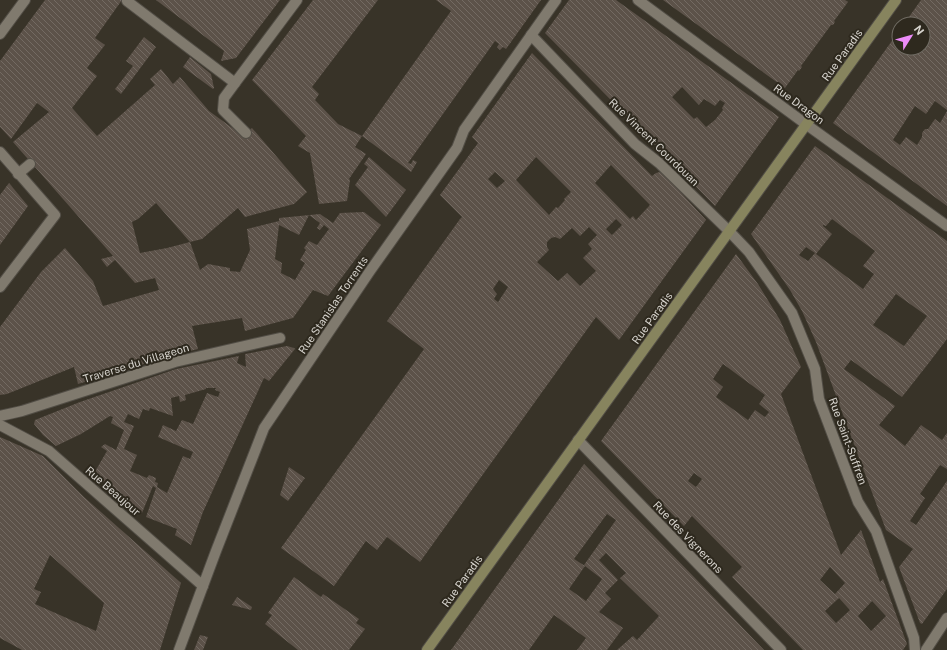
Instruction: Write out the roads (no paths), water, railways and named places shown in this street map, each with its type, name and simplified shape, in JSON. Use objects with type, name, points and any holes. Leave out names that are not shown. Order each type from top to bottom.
[{"type":"main road","name":"Rue Paradis","points":[[427,650],[896,0]]},
{"type":"street","points":[[0,34],[25,0]]},
{"type":"street","points":[[246,133],[223,110],[224,98],[297,0]]},
{"type":"street","name":"Rue Stanislas Torrents","points":[[179,650],[264,428],[370,271],[458,148],[464,130],[556,0]]},
{"type":"street","name":"Rue Dragon","points":[[638,0],[947,226]]},
{"type":"street","points":[[127,1],[235,83]]},
{"type":"street","name":"Rue Vincent Courdouan","points":[[531,36],[636,144],[660,164],[730,231]]},
{"type":"street","points":[[0,152],[54,215],[0,287]]},
{"type":"street","points":[[18,174],[30,164]]},
{"type":"street","name":"Rue Saint-Suffren","points":[[730,231],[749,252],[792,312],[815,369],[819,399],[858,502],[876,531],[914,638],[915,650]]},
{"type":"street","name":"Traverse du Villageon","points":[[0,416],[22,411],[175,362],[280,338]]},
{"type":"street","name":"Rue Beaujour","points":[[0,425],[49,451],[203,586]]},
{"type":"street","name":"Rue des Vignerons","points":[[578,440],[781,650]]},
{"type":"street","points":[[926,650],[947,618]]}]
